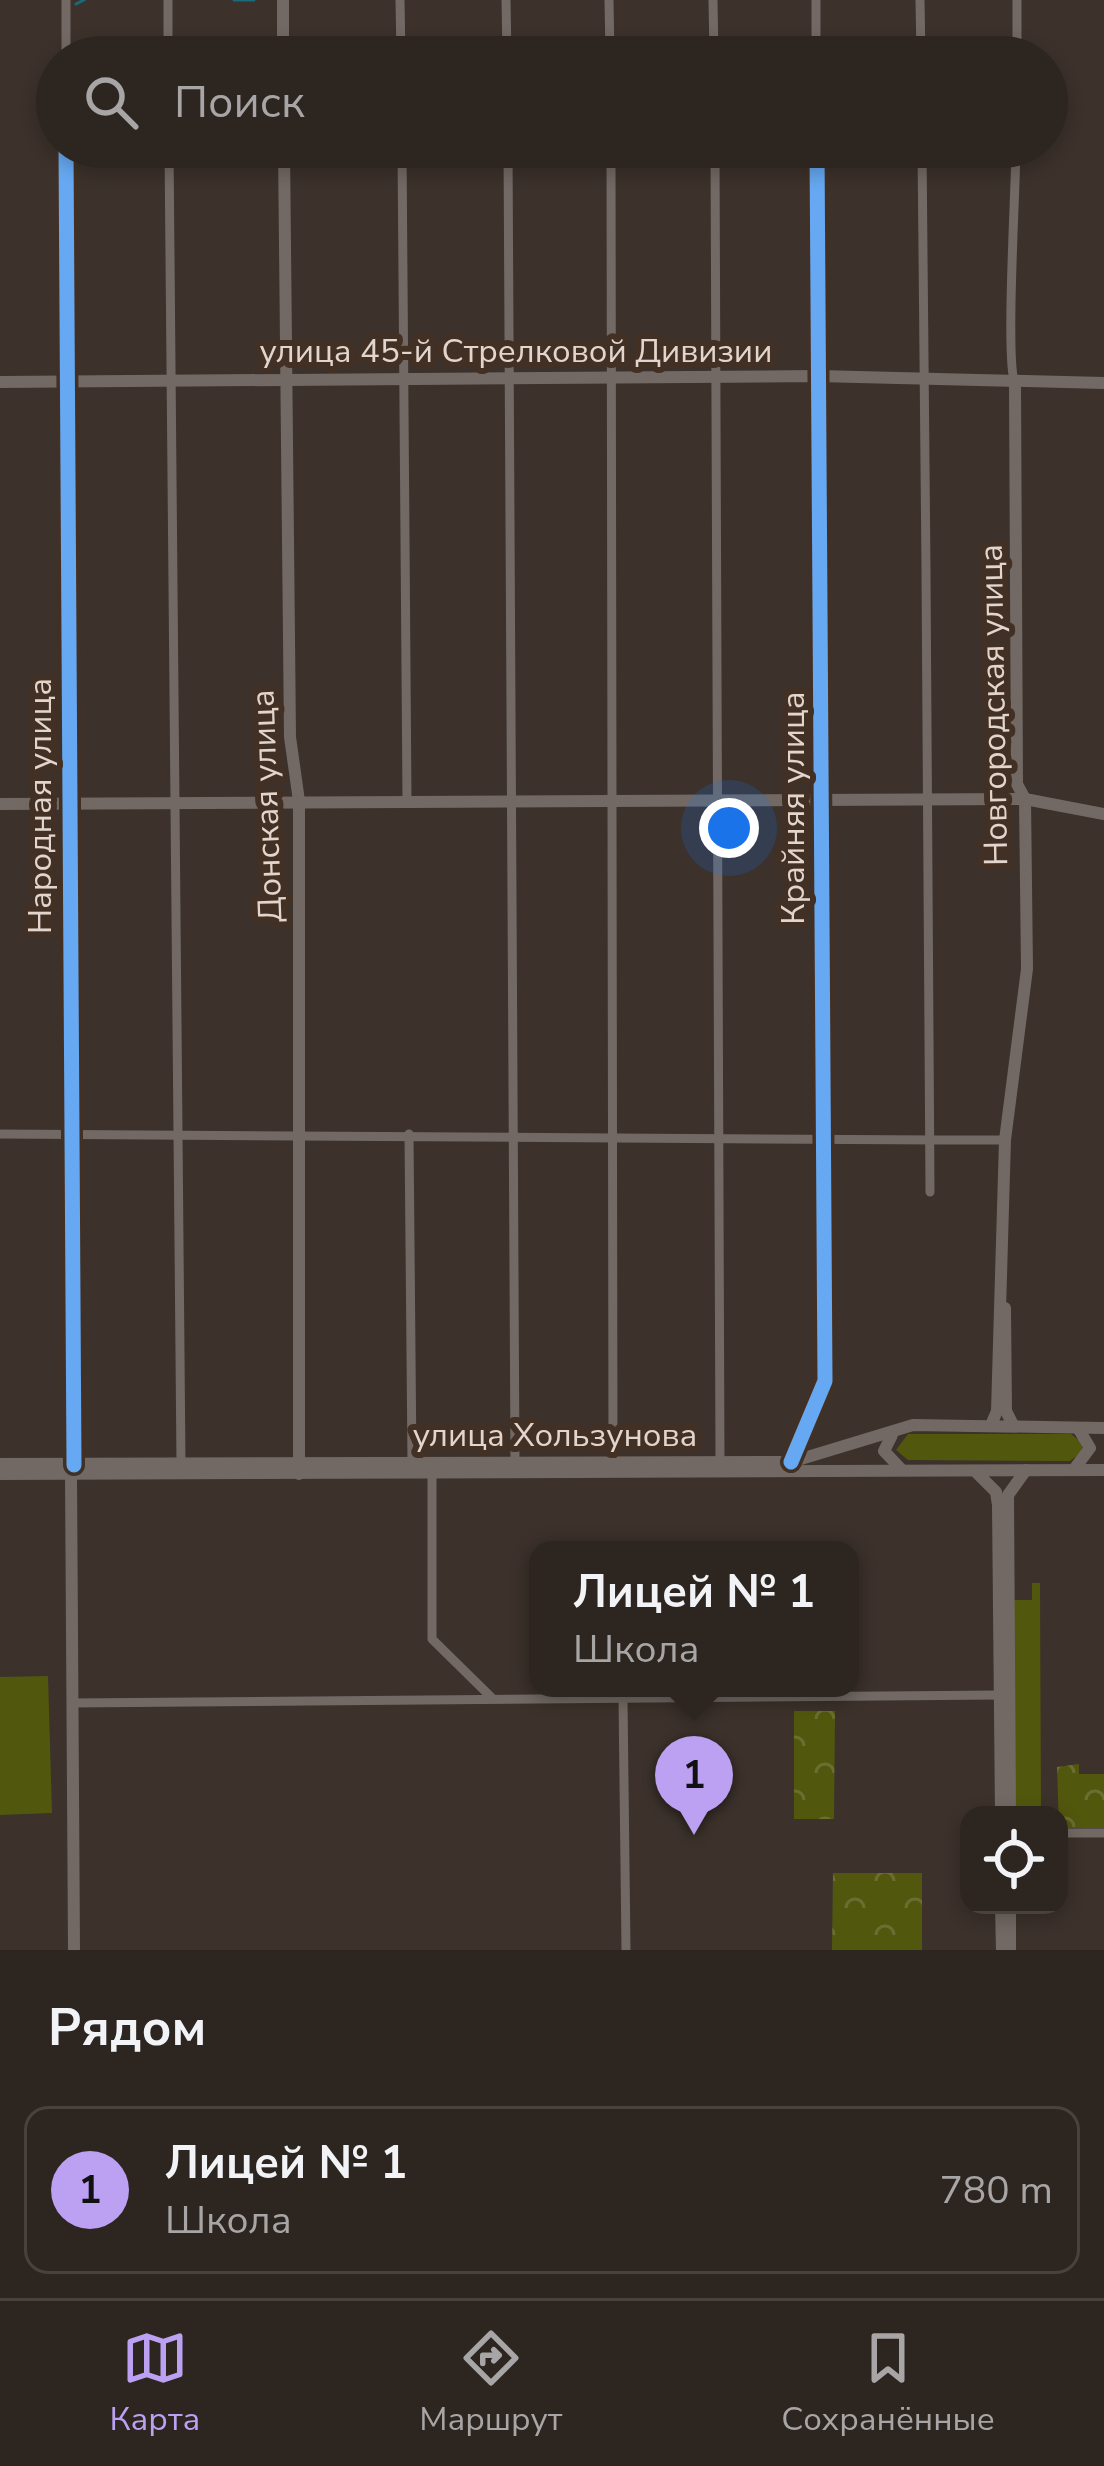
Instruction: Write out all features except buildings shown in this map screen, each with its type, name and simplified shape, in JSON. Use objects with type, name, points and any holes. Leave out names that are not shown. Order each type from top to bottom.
[{"type":"street","points":[[66,0],[66,36]]},
{"type":"street","points":[[168,0],[168,36]]},
{"type":"street","points":[[283,0],[283,36]]},
{"type":"street","points":[[400,0],[401,36]]},
{"type":"street","points":[[506,0],[507,36]]},
{"type":"street","points":[[609,0],[610,36]]},
{"type":"street","points":[[713,0],[714,36]]},
{"type":"street","points":[[816,0],[816,36]]},
{"type":"street","points":[[920,0],[920,36]]},
{"type":"street","points":[[1017,0],[1017,36]]},
{"type":"street","name":"Народная улица","points":[[66,168],[73,1469]]},
{"type":"street","points":[[169,168],[181,1463]]},
{"type":"street","name":"Донская улица","points":[[284,168],[290,736],[299,801],[299,1468]]},
{"type":"street","points":[[403,168],[407,800]]},
{"type":"street","points":[[508,168],[515,1462]]},
{"type":"street","points":[[611,168],[613,1463]]},
{"type":"street","points":[[715,168],[723,1143],[720,1461]]},
{"type":"street","name":"Крайняя улица","points":[[791,1462],[825,1382],[817,168]]},
{"type":"street","name":"Новгородская улица","points":[[922,168],[930,1192]]},
{"type":"street","name":"Новгородская улица","points":[[992,1426],[997,1411],[1005,1140],[1027,969],[1025,799],[1017,784],[1015,382],[1008,358],[1014,323],[1016,168]]},
{"type":"street","name":"улица 45-й Стрелковой Дивизии","points":[[0,382],[818,376],[1104,383]]},
{"type":"street","points":[[0,804],[1025,799],[1104,814]]},
{"type":"street","points":[[0,1134],[511,1136],[723,1143],[1005,1140]]},
{"type":"street","points":[[409,1135],[412,1462]]},
{"type":"street","name":"Новгородская улица","points":[[999,1262],[1006,1412],[1012,1426]]},
{"type":"street","name":"улица Хользунова","points":[[0,1464],[73,1469],[299,1468],[412,1462],[791,1462],[913,1425],[1104,1428]]},
{"type":"street","points":[[1073,1426],[1088,1437],[1090,1448],[1074,1469]]},
{"type":"street","points":[[898,1430],[886,1439],[884,1451],[902,1470]]},
{"type":"street","name":"улица Хользунова","points":[[0,1474],[181,1463],[431,1473],[1104,1470]]},
{"type":"street","points":[[73,1469],[74,1950]]},
{"type":"street","points":[[974,1470],[996,1492],[998,1505],[1005,1806]]},
{"type":"street","points":[[1005,1806],[1008,1495],[1026,1470]]},
{"type":"street","points":[[431,1473],[432,1640],[493,1700]]},
{"type":"street","points":[[859,1696],[1000,1695]]},
{"type":"street","points":[[72,1703],[812,1697]]},
{"type":"street","points":[[623,1699],[626,1950]]},
{"type":"street","points":[[1068,1833],[1104,1833]]},
{"type":"street","points":[[1006,1914],[1006,1950]]},
{"type":"green space","points":[[908,1434],[1071,1434],[1082,1443],[1082,1452],[1070,1461],[908,1460],[896,1450]]},
{"type":"green space","points":[[1032,1583],[1040,1583],[1041,1806],[1015,1806],[1014,1600],[1032,1600]]},
{"type":"green space","points":[[48,1676],[52,1813],[0,1815],[0,1677]]},
{"type":"green space","points":[[794,1711],[835,1711],[834,1819],[794,1819]]},
{"type":"green space","points":[[1079,1764],[1079,1774],[1104,1774],[1104,1828],[1068,1828],[1068,1806],[1058,1806],[1057,1767]]},
{"type":"green space","points":[[833,1873],[922,1873],[922,1950],[832,1950]]},
{"type":"waterway","points":[[76,4],[84,0]]},
{"type":"waterway","points":[[234,0],[254,0]]},
{"type":"cycle path","points":[[66,168],[74,1465]]},
{"type":"cycle path","points":[[791,1462],[825,1381],[817,168]]},
{"type":"place","name":"Лицей № 1","points":[[694,1835]]}]
